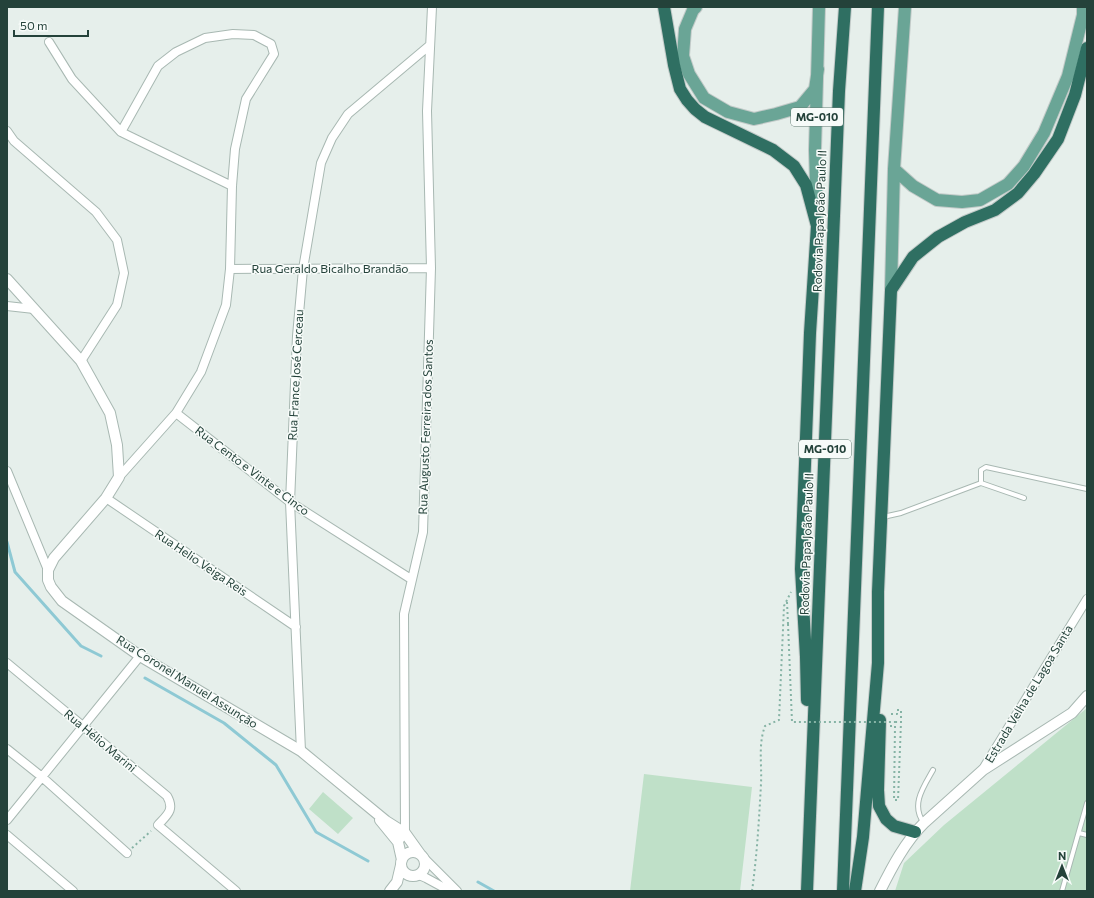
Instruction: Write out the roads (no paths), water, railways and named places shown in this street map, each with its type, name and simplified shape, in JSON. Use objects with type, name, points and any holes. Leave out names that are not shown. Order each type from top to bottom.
[{"type":"highway","points":[[664,7],[674,65],[680,89],[687,100],[695,109],[706,117],[773,150],[794,166],[806,185],[817,226],[810,340],[801,569],[808,713],[812,761]]},
{"type":"highway","name":"Rodovia Papa João Paulo II","points":[[807,891],[839,90],[845,7]]},
{"type":"highway","name":"MG-010","points":[[843,891],[878,7]]},
{"type":"highway","points":[[915,832],[894,826],[886,819],[879,806],[878,790],[881,714],[878,663],[878,592],[891,290],[913,257],[938,237],[965,222],[995,210],[1018,193],[1034,174],[1058,139],[1075,95],[1087,48]]},
{"type":"highway","points":[[855,891],[862,837],[878,663]]},
{"type":"main road","points":[[696,7],[693,10],[685,29],[683,56],[689,74],[704,98],[728,112],[754,119],[800,107],[815,88],[818,69]]},
{"type":"main road","name":"MG-010","points":[[817,226],[816,150],[819,7]]},
{"type":"main road","points":[[891,290],[894,169],[905,7]]},
{"type":"main road","points":[[894,169],[913,186],[937,200],[962,202],[980,200],[1008,184],[1024,166],[1044,133],[1068,76],[1083,7]]},
{"type":"street","name":"Rua Augusto Ferreira dos Santos","points":[[405,832],[404,614],[423,532],[431,268],[427,111],[432,7]]},
{"type":"street","points":[[48,570],[54,558],[106,498],[119,477],[176,413],[201,372],[226,305],[230,269],[232,186],[235,149],[246,99],[274,54],[271,44],[254,34],[233,34],[205,38],[176,52],[158,66],[121,132]]},
{"type":"street","points":[[49,42],[72,79],[121,132],[232,186]]},
{"type":"street","name":"Rua France José Cerceau","points":[[301,751],[290,502],[297,336],[303,269],[321,163],[332,138],[348,114],[430,44]]},
{"type":"street","points":[[7,131],[14,141],[96,212],[117,240],[124,273],[117,305],[81,361]]},
{"type":"street","name":"Rua Geraldo Bicalho Brandão","points":[[230,269],[431,268]]},
{"type":"street","points":[[7,279],[81,361],[110,413],[117,445],[119,477]]},
{"type":"street","points":[[7,306],[34,309]]},
{"type":"street","name":"Rua Cento e Vinte e Cinco","points":[[176,413],[290,502],[411,579]]},
{"type":"street","name":"Rua Coronel Manuel Assunção","points":[[7,471],[48,570],[48,580],[51,587],[62,601],[140,656],[301,751],[386,821],[405,832],[422,856],[457,891]]},
{"type":"street","name":"Rua Helio Veiga Reis","points":[[106,498],[296,627]]},
{"type":"street","name":"Estrada Velha de Lagoa Santa","points":[[983,770],[1087,599]]},
{"type":"street","points":[[7,820],[140,656]]},
{"type":"street","name":"Rua Hélio Marini","points":[[7,663],[82,727],[167,796],[171,808],[168,814],[158,825],[236,891]]},
{"type":"street","points":[[880,891],[906,844],[924,823],[983,770],[1072,713],[1087,696]]},
{"type":"street","points":[[7,749],[42,776],[127,853]]},
{"type":"street","points":[[371,809],[398,842],[402,869],[408,875],[426,878],[450,891]]},
{"type":"street","points":[[398,842],[405,832]]},
{"type":"street","points":[[7,835],[73,891]]},
{"type":"street","points":[[390,891],[397,882],[403,857],[409,852],[422,856],[425,868],[418,876],[403,883],[394,891]]},
{"type":"lane","points":[[981,483],[981,470],[986,467],[1087,489]]},
{"type":"lane","points":[[882,517],[901,513],[981,483],[1024,498]]},
{"type":"lane","points":[[924,823],[920,817],[918,798],[933,770]]},
{"type":"lane","points":[[1062,891],[1087,803]]},
{"type":"lane","points":[[1079,833],[1087,835]]},
{"type":"waterway","points":[[7,542],[15,572],[81,646],[101,656]]},
{"type":"waterway","points":[[145,678],[224,723],[276,765],[316,832],[368,861]]},
{"type":"waterway","points":[[478,882],[494,891]]}]
